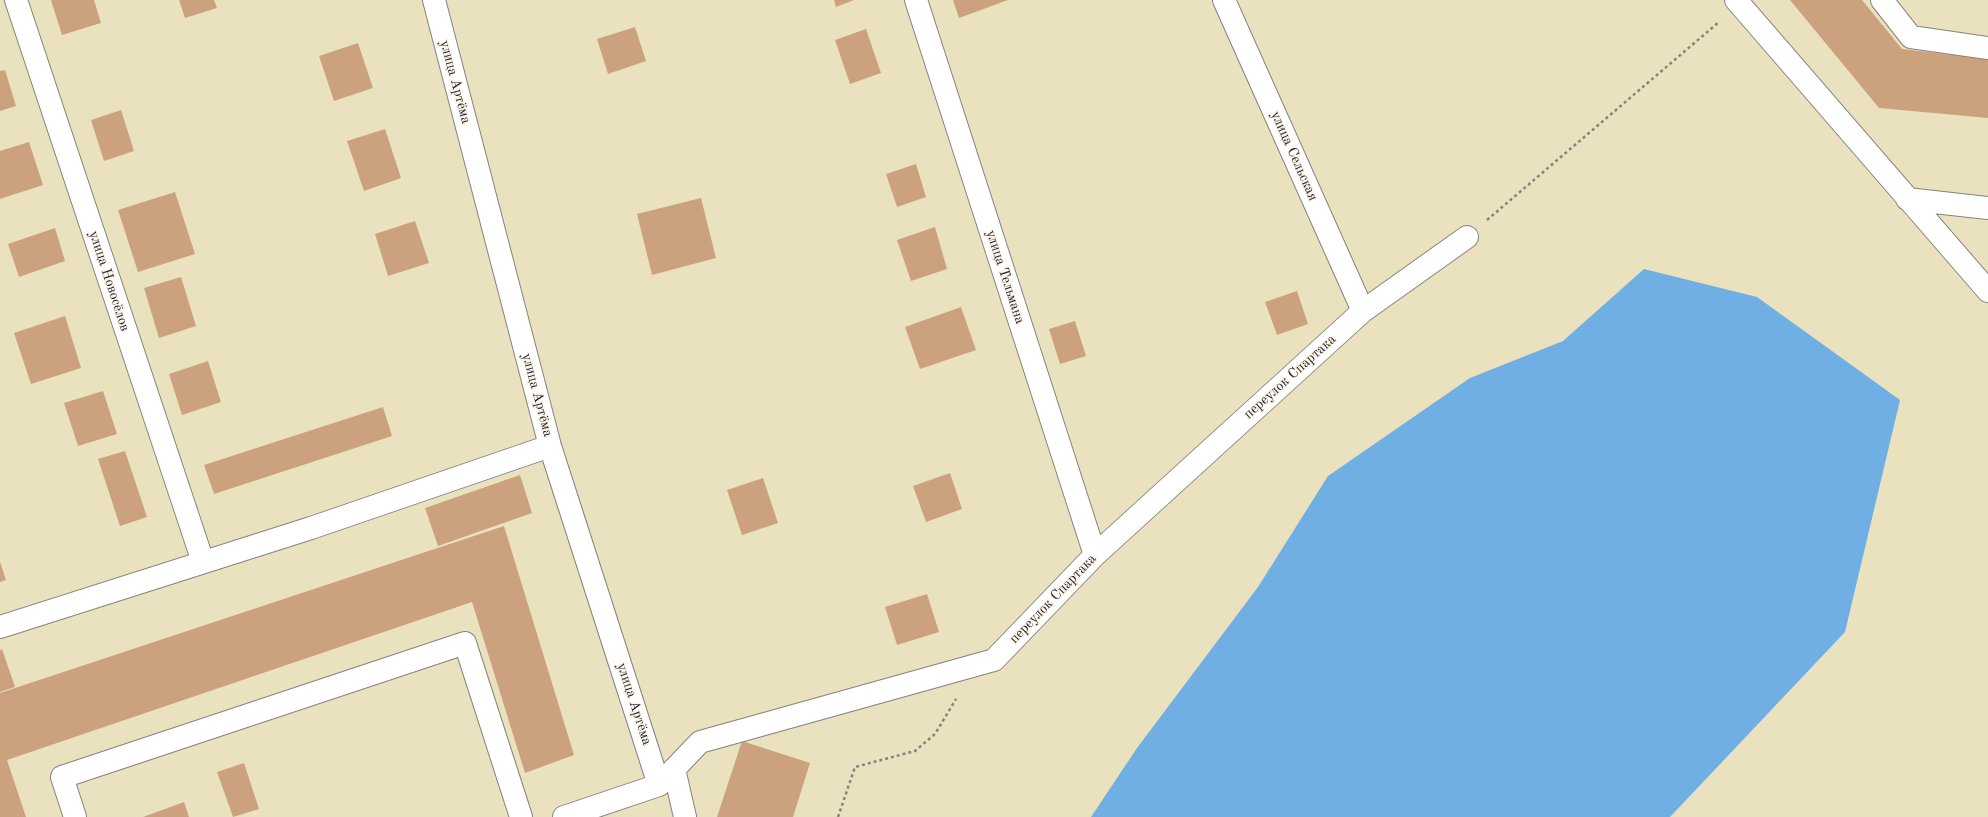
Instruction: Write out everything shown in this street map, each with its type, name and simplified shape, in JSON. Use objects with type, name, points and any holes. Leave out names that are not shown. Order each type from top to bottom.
[{"type":"street","name":"улица Новосёлов","points":[[16,0],[203,562]]},
{"type":"street","name":"улица Артёма","points":[[434,0],[550,446],[667,777],[685,817]]},
{"type":"street","name":"улица Тельмана","points":[[916,0],[1095,555]]},
{"type":"street","name":"улица Сельская","points":[[1224,0],[1363,311]]},
{"type":"street","points":[[1736,0],[1988,291]]},
{"type":"street","points":[[1882,0],[1912,38],[1988,48]]},
{"type":"street","points":[[1907,199],[1988,208]]},
{"type":"street","name":"переулок Спартака","points":[[564,817],[667,777],[700,742],[994,660],[1095,555],[1363,311],[1467,237]]},
{"type":"street","points":[[0,628],[319,526],[550,446]]},
{"type":"street","points":[[75,817],[62,777],[465,643],[521,817]]},
{"type":"path","points":[[1467,237],[1699,39]]},
{"type":"path","points":[[838,817],[855,767],[915,751],[935,734],[973,666]]},
{"type":"water","points":[[1644,269],[1757,297],[1900,400],[1845,632],[1670,817],[1091,817],[1137,748],[1258,587],[1328,476],[1470,378],[1563,341]]},
{"type":"building","points":[[51,0],[94,0],[101,23],[62,35]]},
{"type":"building","points":[[179,0],[214,0],[217,8],[185,18]]},
{"type":"building","points":[[834,0],[854,0],[836,7]]},
{"type":"building","points":[[953,0],[1008,0],[959,18]]},
{"type":"building","points":[[1790,0],[1862,0],[1902,49],[1988,59],[1988,118],[1879,108]]},
{"type":"building","points":[[635,27],[646,61],[608,74],[597,39]]},
{"type":"building","points":[[866,29],[881,73],[850,84],[835,40]]},
{"type":"building","points":[[358,43],[373,88],[334,101],[319,56]]},
{"type":"building","points":[[5,70],[16,106],[0,111],[0,71]]},
{"type":"building","points":[[121,110],[134,151],[104,161],[91,120]]},
{"type":"building","points":[[385,129],[401,178],[364,191],[347,141]]},
{"type":"building","points":[[29,142],[43,185],[0,199],[0,151]]},
{"type":"building","points":[[916,164],[926,197],[897,207],[886,174]]},
{"type":"building","points":[[175,192],[195,254],[138,272],[118,210]]},
{"type":"building","points":[[701,198],[716,258],[652,275],[637,214]]},
{"type":"building","points":[[415,221],[429,263],[388,276],[375,234]]},
{"type":"building","points":[[935,227],[947,269],[911,281],[897,240]]},
{"type":"building","points":[[55,228],[65,261],[19,277],[8,244]]},
{"type":"building","points":[[181,277],[196,326],[159,338],[144,288]]},
{"type":"building","points":[[1297,291],[1308,324],[1277,335],[1265,302]]},
{"type":"building","points":[[961,307],[976,350],[920,369],[905,327]]},
{"type":"building","points":[[65,316],[81,368],[31,384],[14,333]]},
{"type":"building","points":[[1075,321],[1086,356],[1060,364],[1049,329]]},
{"type":"building","points":[[208,361],[221,402],[182,415],[169,374]]},
{"type":"building","points":[[103,391],[117,434],[78,446],[64,403]]},
{"type":"building","points":[[383,407],[392,436],[214,494],[204,465]]},
{"type":"building","points":[[125,451],[147,517],[120,526],[98,459]]},
{"type":"building","points":[[950,473],[962,509],[926,522],[913,486]]},
{"type":"building","points":[[520,475],[532,513],[438,546],[425,508]]},
{"type":"building","points":[[763,478],[778,523],[742,535],[727,490]]},
{"type":"building","points":[[504,526],[574,755],[525,773],[472,602],[7,760],[26,817],[0,817],[0,693]]},
{"type":"building","points":[[0,562],[6,580],[0,582]]},
{"type":"building","points":[[927,594],[939,632],[897,645],[885,607]]},
{"type":"building","points":[[2,649],[15,687],[0,692],[0,650]]},
{"type":"building","points":[[742,741],[810,763],[793,817],[717,817]]},
{"type":"building","points":[[244,763],[259,809],[233,817],[217,772]]},
{"type":"building","points":[[184,802],[189,817],[143,817]]}]
